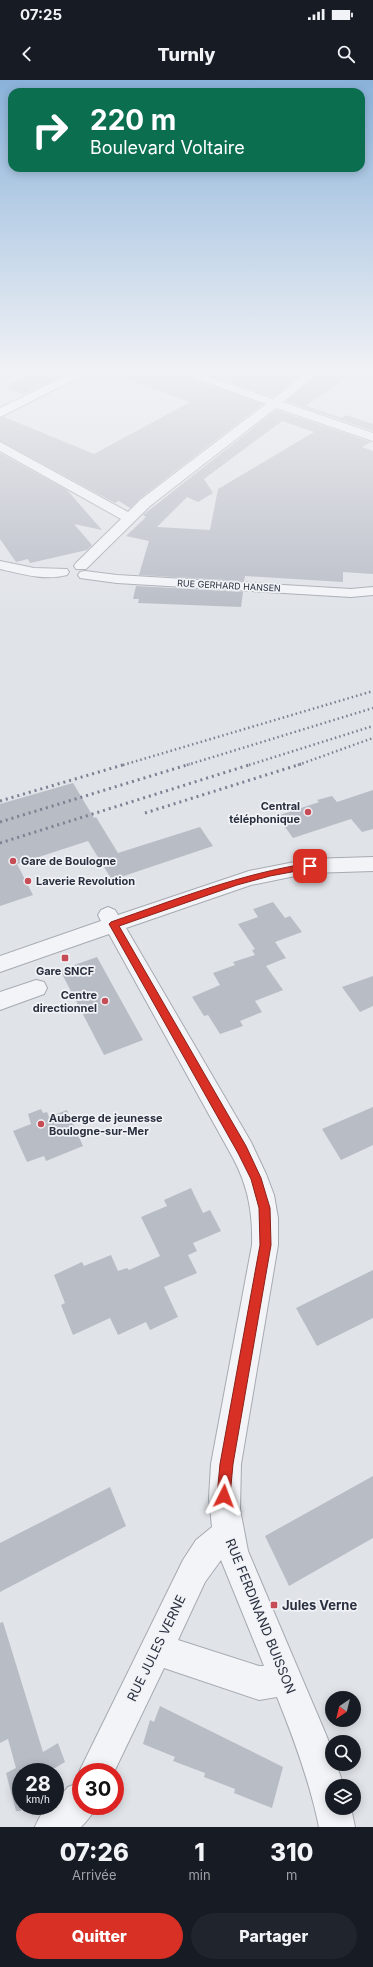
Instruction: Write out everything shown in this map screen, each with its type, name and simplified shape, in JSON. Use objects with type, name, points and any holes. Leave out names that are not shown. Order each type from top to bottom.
[{"type":"street","points":[[15,455],[128,518]]},
{"type":"street","points":[[0,565],[34,572],[62,572],[63,569],[68,566],[83,570],[128,518],[145,503],[208,455]]},
{"type":"street","name":"RUE GERHARD HANSEN","points":[[83,570],[117,579],[351,593],[373,591]]},
{"type":"street","points":[[0,964],[220,876],[270,862],[325,854],[373,854]]},
{"type":"street","points":[[0,951],[111,920],[261,875],[319,865],[373,864]]},
{"type":"street","name":"RUE FERDINAND BUISSON","points":[[111,920],[242,1150],[256,1178],[265,1208],[265,1245],[224,1482],[224,1509],[233,1552],[318,1757],[325,1780]]},
{"type":"street","points":[[0,1001],[36,988]]},
{"type":"street","name":"RUE JULES VERNE","points":[[100,1763],[194,1571],[207,1551],[228,1533]]},
{"type":"street","points":[[156,1649],[259,1683],[275,1681],[285,1676]]},
{"type":"street","points":[[53,1827],[72,1811]]},
{"type":"street","points":[[334,1815],[337,1827]]},
{"type":"building","points":[[0,455],[3,455],[67,490],[102,530],[74,524],[92,545],[87,550],[30,563],[28,559],[16,562],[0,539]]},
{"type":"building","points":[[25,455],[197,455],[139,499],[130,508],[119,501],[115,503]]},
{"type":"building","points":[[220,455],[237,455],[204,479],[213,493],[198,502],[187,497],[157,527],[210,530],[218,489],[276,455],[373,455],[373,574],[343,572],[343,582],[245,576],[244,581],[139,575],[149,541],[126,536],[146,517],[143,515]]},
{"type":"building","points":[[136,586],[243,592],[241,607],[138,603],[139,599],[133,599]]},
{"type":"building","points":[[73,783],[94,818],[96,817],[118,853],[200,827],[213,846],[112,880],[88,841],[17,864],[33,895],[0,906],[0,804]]},
{"type":"building","name":"Central téléphonique","points":[[373,790],[373,829],[362,832],[351,819],[293,838],[277,816],[319,802],[317,800],[332,796],[337,802]]},
{"type":"building","points":[[273,902],[285,918],[290,916],[302,932],[275,942],[286,958],[266,966],[283,990],[255,1001],[262,1012],[240,1021],[243,1026],[220,1034],[208,1015],[204,1016],[192,997],[220,985],[213,973],[235,965],[233,962],[255,955],[252,950],[255,949],[238,924],[258,917],[253,909]]},
{"type":"building","points":[[97,957],[143,1040],[104,1055],[60,970]]},
{"type":"building","points":[[373,976],[373,1006],[360,1012],[342,987]]},
{"type":"building","points":[[373,1107],[373,1145],[341,1160],[322,1129]]},
{"type":"building","points":[[41,1109],[43,1113],[47,1112],[49,1117],[67,1110],[83,1146],[46,1161],[44,1156],[27,1162],[13,1131],[31,1124],[28,1114]]},
{"type":"building","points":[[191,1188],[203,1213],[210,1210],[221,1231],[193,1243],[197,1251],[188,1255],[197,1273],[164,1287],[178,1317],[150,1330],[146,1322],[118,1335],[110,1318],[73,1335],[61,1305],[65,1303],[54,1275],[82,1262],[84,1266],[111,1255],[118,1271],[127,1268],[129,1270],[160,1256],[141,1217],[167,1206],[164,1200]]},
{"type":"building","points":[[373,1270],[373,1318],[317,1346],[296,1308]]},
{"type":"building","points":[[373,1476],[373,1538],[289,1586],[265,1536]]},
{"type":"building","points":[[110,1487],[126,1526],[0,1592],[0,1543]]},
{"type":"building","points":[[3,1622],[43,1752],[58,1743],[65,1762],[63,1763],[15,1763],[8,1739],[0,1743],[0,1623]]},
{"type":"building","points":[[160,1706],[283,1767],[272,1808],[234,1793],[235,1789],[204,1777],[205,1773],[173,1761],[175,1757],[143,1744],[150,1720],[154,1722]]},
{"type":"building","points":[[12,1770],[12,1796],[6,1773]]},
{"type":"railway","points":[[123,765],[373,691]]},
{"type":"railway","points":[[187,765],[373,708]]},
{"type":"railway","points":[[249,765],[373,726]]},
{"type":"railway","points":[[299,765],[373,738]]},
{"type":"railway","points":[[0,801],[126,764]]},
{"type":"railway","points":[[0,822],[190,764]]},
{"type":"railway","points":[[0,843],[252,764]]},
{"type":"railway","points":[[145,813],[299,765]]},
{"type":"place","name":"Central téléphonique","points":[[308,812]]},
{"type":"place","name":"Gare de Boulogne","points":[[13,861]]},
{"type":"place","name":"Laverie Revolution","points":[[28,881]]},
{"type":"place","name":"Gare SNCF","points":[[65,958]]},
{"type":"place","name":"Centre directionnel","points":[[105,1001]]},
{"type":"place","name":"Auberge de jeunesse Boulogne-sur-Mer","points":[[41,1124]]},
{"type":"place","name":"Jules Verne","points":[[274,1605]]},
{"type":"route","points":[[224,1496],[226,1464],[259,1286],[265,1245],[266,1222],[263,1197],[256,1178],[242,1150],[114,924],[235,882],[293,868],[310,866]]}]
